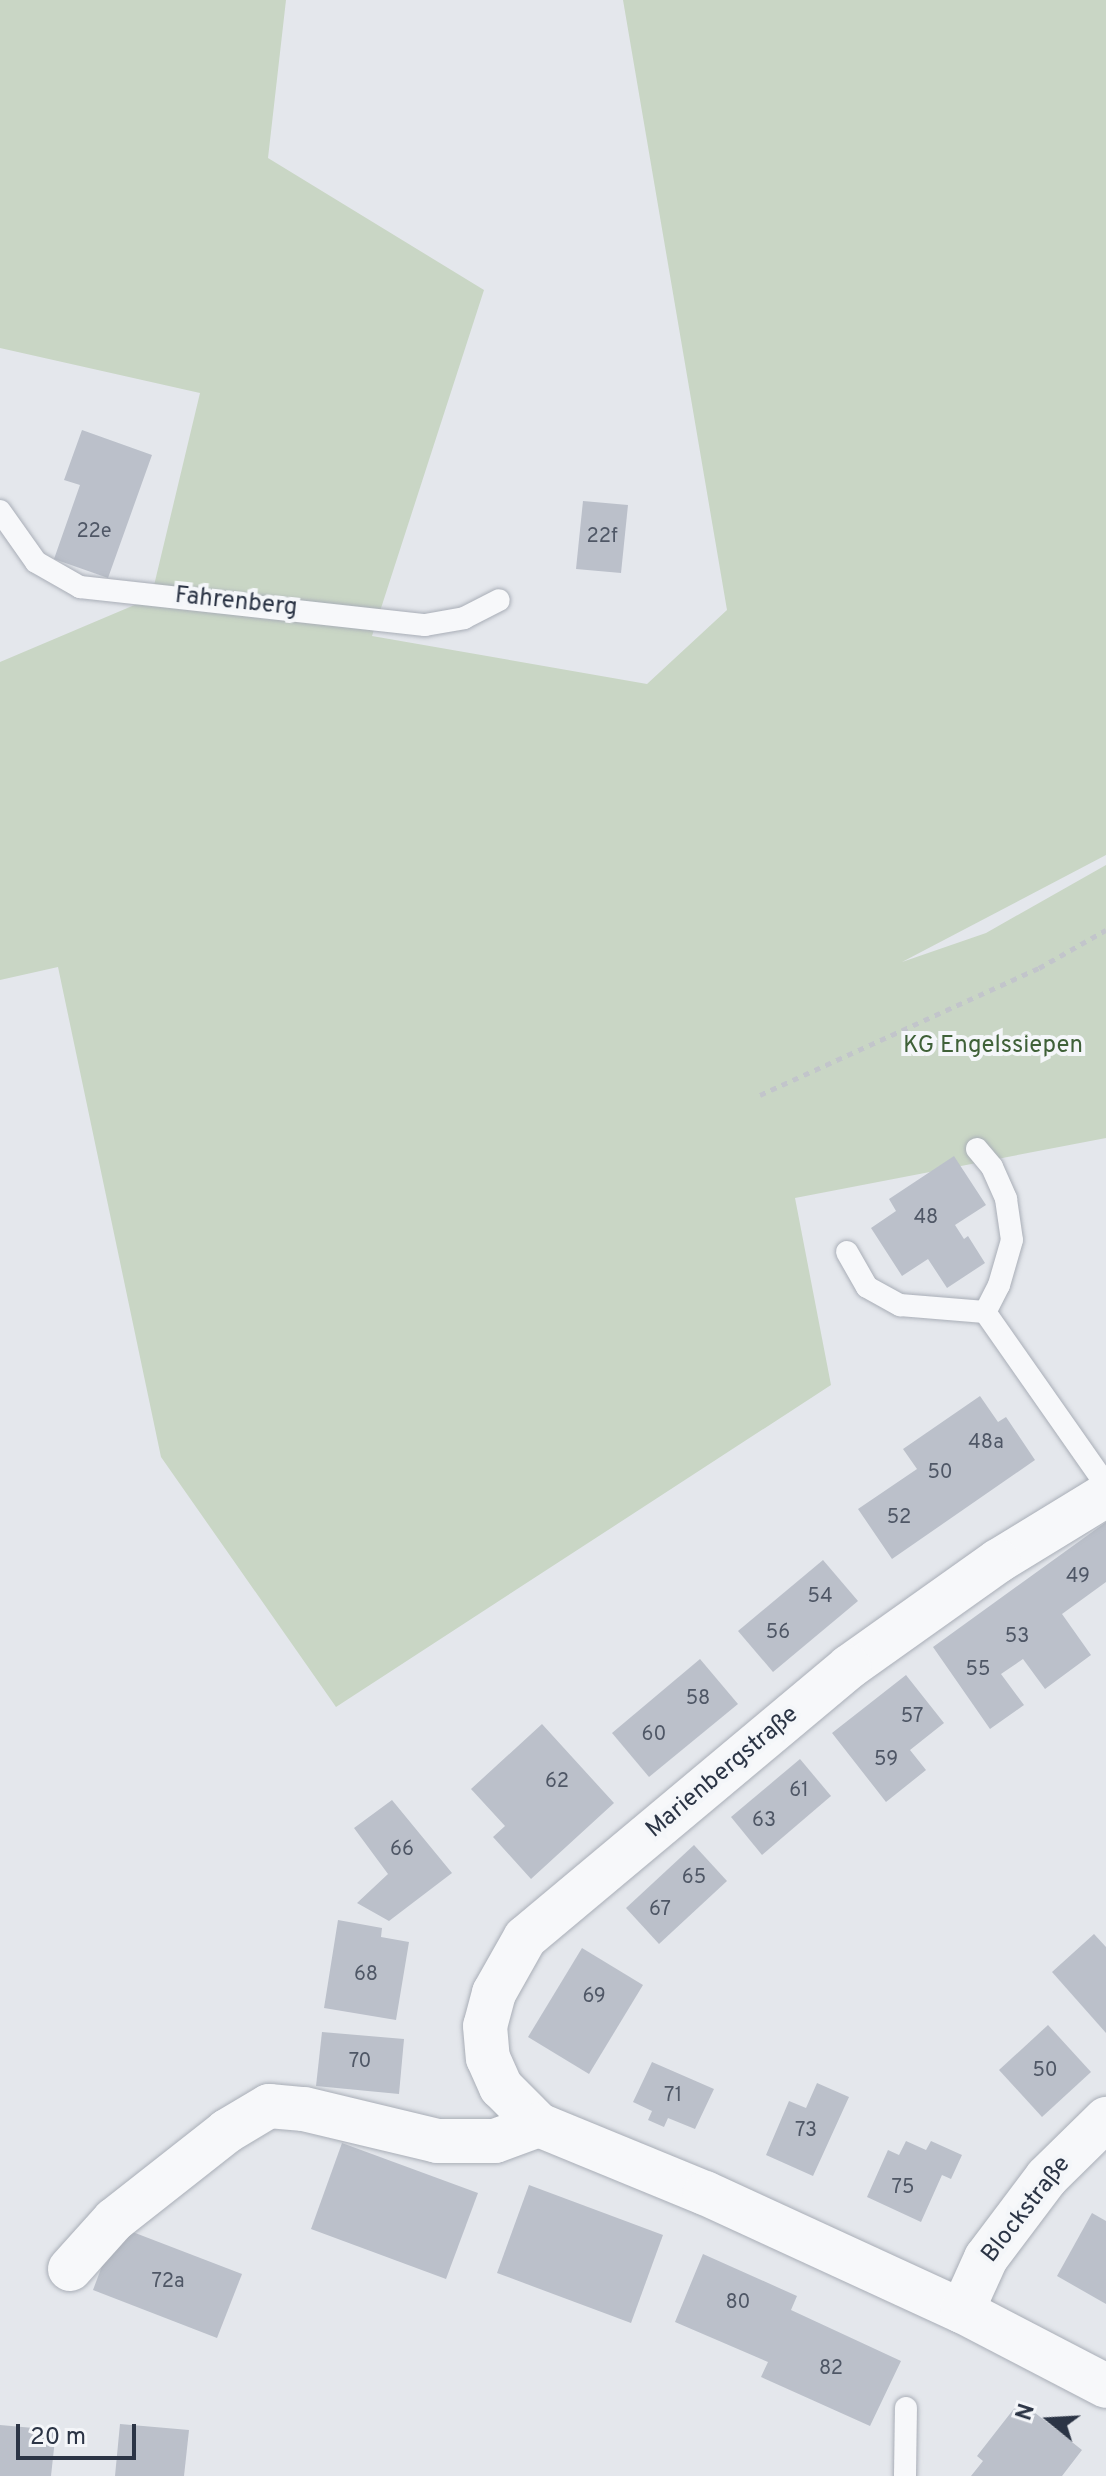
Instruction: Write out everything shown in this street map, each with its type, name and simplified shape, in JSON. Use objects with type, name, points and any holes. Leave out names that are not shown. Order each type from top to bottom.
[{"type":"street","name":"Marienbergstraße","points":[[1106,1495],[998,1561],[849,1667],[525,1938],[494,1993],[485,2026],[488,2058],[501,2087],[539,2125],[705,2193],[962,2311],[1106,2386]]},
{"type":"street","points":[[70,2269],[114,2220],[227,2131],[269,2106],[294,2107],[437,2141],[495,2141],[539,2125]]},
{"type":"street","name":"Blockstraße","points":[[962,2311],[986,2258],[1047,2177],[1106,2119]]},
{"type":"lane","name":"Fahrenberg","points":[[0,511],[36,562],[80,587],[425,625],[464,618],[499,600]]},
{"type":"lane","points":[[977,1149],[992,1167],[1006,1199],[1012,1240],[999,1285],[985,1312]]},
{"type":"lane","points":[[847,1252],[867,1287],[900,1305],[985,1312]]},
{"type":"lane","points":[[985,1312],[1106,1485]]},
{"type":"lane","points":[[905,2476],[906,2408]]},
{"type":"path","points":[[760,1095],[1039,968],[1106,930]]},
{"type":"green space","name":"KG Engelssiepen","points":[[0,0],[286,0],[268,158],[484,290],[372,636],[647,684],[727,610],[623,0],[1106,0],[1106,855],[902,962],[986,933],[1106,865],[1106,1138],[795,1198],[831,1385],[336,1707],[161,1457],[58,967],[0,980],[0,662],[151,598],[200,393],[0,348]]},
{"type":"building","points":[[82,430],[152,455],[108,578],[54,559],[80,485],[64,480]]},
{"type":"building","points":[[583,501],[628,505],[621,573],[576,569]]},
{"type":"building","points":[[954,1156],[986,1205],[955,1225],[964,1239],[968,1236],[985,1263],[947,1288],[928,1259],[902,1276],[871,1228],[896,1211],[889,1199]]},
{"type":"building","points":[[980,1396],[998,1422],[1006,1417],[1035,1460],[892,1559],[858,1509],[917,1469],[903,1449]]},
{"type":"building","points":[[1106,1522],[1106,1582],[1062,1614],[1091,1655],[1045,1689],[1023,1659],[1001,1674],[1024,1705],[990,1729],[933,1647]]},
{"type":"building","points":[[823,1560],[858,1601],[773,1672],[738,1631]]},
{"type":"building","points":[[700,1659],[738,1704],[649,1777],[612,1733]]},
{"type":"building","points":[[906,1675],[944,1723],[910,1750],[926,1770],[886,1802],[832,1733]]},
{"type":"building","points":[[542,1724],[614,1803],[531,1879],[493,1837],[505,1826],[471,1789]]},
{"type":"building","points":[[800,1759],[831,1796],[762,1855],[731,1817]]},
{"type":"building","points":[[392,1800],[452,1873],[389,1921],[357,1903],[388,1874],[354,1828]]},
{"type":"building","points":[[694,1845],[727,1881],[659,1944],[626,1908]]},
{"type":"building","points":[[338,1920],[382,1928],[381,1937],[409,1942],[396,2020],[324,2008]]},
{"type":"building","points":[[1094,1934],[1106,1947],[1106,2033],[1052,1972]]},
{"type":"building","points":[[582,1948],[643,1985],[589,2074],[528,2037]]},
{"type":"building","points":[[1048,2025],[1091,2072],[1042,2117],[999,2070]]},
{"type":"building","points":[[322,2032],[404,2039],[399,2094],[316,2086]]},
{"type":"building","points":[[652,2062],[714,2089],[695,2129],[668,2118],[664,2127],[648,2120],[652,2111],[633,2102]]},
{"type":"building","points":[[817,2083],[849,2097],[813,2176],[766,2155],[789,2101],[806,2108]]},
{"type":"building","points":[[906,2141],[926,2150],[931,2141],[962,2155],[951,2179],[942,2175],[921,2222],[867,2197],[888,2150],[899,2155]]},
{"type":"building","points":[[342,2143],[478,2193],[446,2279],[311,2229]]},
{"type":"building","points":[[529,2185],[663,2235],[631,2323],[497,2273]]},
{"type":"building","points":[[1092,2213],[1106,2221],[1106,2304],[1057,2276]]},
{"type":"building","points":[[117,2226],[242,2274],[217,2338],[93,2290]]},
{"type":"building","points":[[703,2254],[797,2296],[791,2310],[901,2361],[870,2426],[761,2377],[768,2362],[675,2322]]},
{"type":"building","points":[[1020,2401],[1082,2450],[1062,2476],[971,2476],[983,2461],[977,2456]]},
{"type":"building","points":[[120,2424],[189,2430],[184,2476],[115,2476]]},
{"type":"building","points":[[0,2425],[56,2430],[51,2476],[0,2476]]}]
